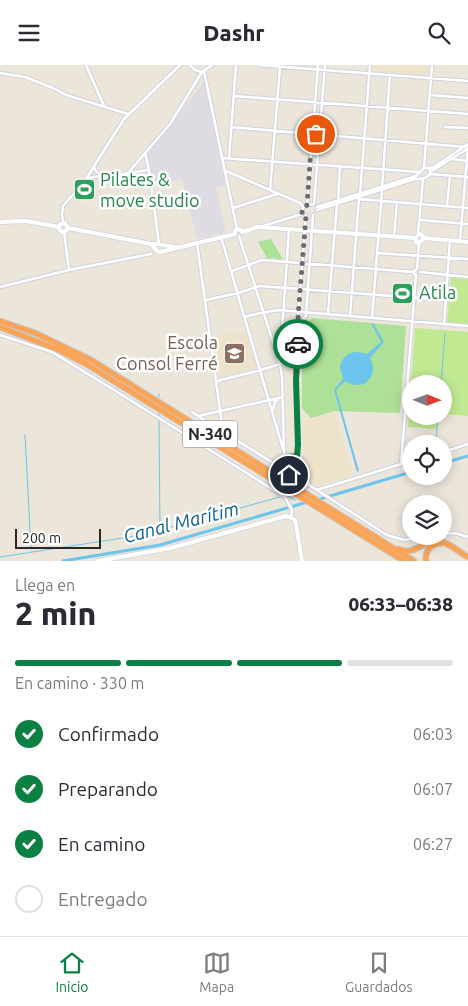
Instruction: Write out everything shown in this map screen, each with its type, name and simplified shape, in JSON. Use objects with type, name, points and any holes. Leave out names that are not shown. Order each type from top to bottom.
[{"type":"highway","name":"N-340","points":[[0,321],[35,333],[91,360],[414,561]]},
{"type":"highway","name":"N-340","points":[[0,327],[42,343],[88,365],[404,561]]},
{"type":"highway","points":[[374,543],[396,561]]},
{"type":"highway","points":[[389,545],[407,551],[424,545]]},
{"type":"highway","points":[[426,561],[425,555],[431,546],[434,545]]},
{"type":"highway","points":[[448,545],[468,557]]},
{"type":"street","points":[[86,65],[104,106]]},
{"type":"street","points":[[68,270],[64,233],[60,231],[63,206],[86,179],[128,114],[180,65]]},
{"type":"street","points":[[190,65],[195,70],[203,71]]},
{"type":"street","points":[[128,173],[170,124],[203,71],[212,65]]},
{"type":"street","points":[[229,158],[236,65]]},
{"type":"street","points":[[259,65],[468,81]]},
{"type":"street","points":[[307,205],[318,65]]},
{"type":"street","points":[[300,323],[305,319],[306,312],[313,215],[316,207],[317,165],[325,65]]},
{"type":"street","points":[[350,316],[370,65]]},
{"type":"street","points":[[382,189],[419,173],[424,168],[432,65]]},
{"type":"street","points":[[270,191],[280,66]]},
{"type":"street","points":[[203,71],[233,208],[237,229],[235,231],[280,364],[284,468],[287,473],[387,535],[402,539]]},
{"type":"street","points":[[0,73],[25,77],[66,95],[128,114]]},
{"type":"street","points":[[372,318],[390,75]]},
{"type":"street","points":[[430,95],[468,98]]},
{"type":"street","points":[[234,96],[468,115]]},
{"type":"street","points":[[232,127],[467,147]]},
{"type":"street","points":[[445,127],[468,128]]},
{"type":"street","points":[[430,171],[467,147]]},
{"type":"street","points":[[460,241],[466,192],[467,147]]},
{"type":"street","points":[[413,272],[417,269],[419,243],[416,241],[420,236],[424,179],[434,167],[467,147]]},
{"type":"street","points":[[145,153],[160,244],[164,249],[161,252]]},
{"type":"street","points":[[222,157],[419,173]]},
{"type":"street","points":[[451,159],[467,161]]},
{"type":"street","points":[[94,167],[97,173],[102,175]]},
{"type":"street","points":[[328,314],[340,167]]},
{"type":"street","points":[[424,168],[450,175],[467,176]]},
{"type":"street","points":[[86,179],[102,175],[149,170]]},
{"type":"street","points":[[225,171],[300,203],[303,207]]},
{"type":"street","points":[[419,173],[419,179]]},
{"type":"street","points":[[447,207],[450,175]]},
{"type":"street","points":[[303,207],[307,205],[316,207],[337,203],[382,189],[424,179]]},
{"type":"street","points":[[233,208],[278,194]]},
{"type":"street","points":[[337,203],[359,197],[381,201],[468,208]]},
{"type":"street","points":[[394,236],[397,202]]},
{"type":"street","points":[[302,214],[303,207]]},
{"type":"street","points":[[0,287],[68,270],[161,252],[221,237],[241,235],[242,232],[302,214],[306,216],[313,215]]},
{"type":"street","points":[[297,456],[296,380],[300,289],[306,216]]},
{"type":"street","points":[[421,220],[468,224]]},
{"type":"street","points":[[0,222],[26,221],[67,225],[68,228],[151,245],[160,244],[178,247]]},
{"type":"street","points":[[258,227],[356,234],[420,236],[468,242]]},
{"type":"street","points":[[64,233],[68,228]]},
{"type":"street","points":[[237,229],[241,229],[242,232]]},
{"type":"street","points":[[281,347],[289,229]]},
{"type":"street","points":[[221,237],[284,451]]},
{"type":"street","points":[[444,324],[450,241]]},
{"type":"street","points":[[197,243],[223,432],[275,464],[285,461],[291,456],[297,456],[304,462],[303,471],[311,487]]},
{"type":"street","points":[[151,254],[160,244]]},
{"type":"street","points":[[151,245],[161,252]]},
{"type":"street","points":[[377,253],[468,259]]},
{"type":"street","points":[[232,271],[262,260],[413,272],[416,275],[401,464],[319,492]]},
{"type":"street","points":[[417,269],[420,272],[468,277]]},
{"type":"street","points":[[416,275],[420,272]]},
{"type":"street","points":[[206,300],[260,286],[446,300]]},
{"type":"street","points":[[245,317],[260,312],[284,310],[468,326]]},
{"type":"street","points":[[0,335],[60,357],[285,497],[291,507],[291,517]]},
{"type":"street","points":[[275,348],[298,348]]},
{"type":"street","points":[[217,381],[280,364]]},
{"type":"street","points":[[198,416],[282,397]]},
{"type":"street","points":[[273,413],[274,401],[282,397]]},
{"type":"street","points":[[192,412],[216,428],[222,425]]},
{"type":"street","points":[[204,420],[206,415]]},
{"type":"street","points":[[452,450],[468,445]]},
{"type":"street","points":[[294,476],[303,471]]},
{"type":"street","points":[[98,561],[171,548],[281,516],[291,517],[298,527],[302,561]]},
{"type":"street","points":[[452,533],[468,537]]},
{"type":"shaded area","points":[[372,65],[428,65],[428,71],[425,75],[375,71]]},
{"type":"shaded area","points":[[204,82],[225,185],[216,188],[226,232],[197,239],[182,179],[153,183],[148,154]]},
{"type":"shaded area","name":"Escola Consol Ferré","points":[[246,330],[257,368],[220,377],[213,337]]},
{"type":"shaded area","points":[[334,411],[353,473],[349,478],[317,486],[306,472],[303,420]]},
{"type":"green space","points":[[271,239],[282,259],[267,258],[258,242]]},
{"type":"green space","points":[[451,278],[468,279],[468,324],[447,322]]},
{"type":"green space","points":[[312,318],[406,326],[400,413],[334,411],[311,418],[302,408],[305,325]]},
{"type":"green space","points":[[415,328],[468,332],[468,416],[452,415],[452,375],[412,375]]},
{"type":"green space","points":[[408,425],[437,425],[437,429],[408,427]]},
{"type":"water","points":[[371,323],[374,324],[384,342],[370,358],[373,365],[371,376],[368,381],[358,385],[345,381],[336,390],[359,471],[357,472],[334,390],[343,379],[340,367],[346,355],[354,352],[367,354],[381,342]]},
{"type":"waterway","points":[[442,375],[445,333]]},
{"type":"waterway","points":[[159,420],[160,530]]},
{"type":"waterway","points":[[437,425],[437,435]]},
{"type":"waterway","points":[[25,435],[31,548]]},
{"type":"waterway","name":"Canal Marítim","points":[[452,461],[468,456]]},
{"type":"waterway","name":"Canal Marítim","points":[[320,499],[402,475]]},
{"type":"waterway","points":[[286,495],[295,500]]},
{"type":"waterway","points":[[0,557],[142,535],[280,497]]},
{"type":"waterway","name":"Canal Marítim","points":[[63,561],[160,545],[304,503]]},
{"type":"way so far","points":[[298,344],[300,324],[298,317],[306,216],[302,214],[302,210],[307,205],[312,134],[316,134]]},
{"type":"place","name":"Pilates & move studio","points":[[84,190]]},
{"type":"place","name":"Atila","points":[[403,293]]},
{"type":"place","name":"Escola Consol Ferré","points":[[234,353]]},
{"type":"route","points":[[289,475],[284,468],[284,463],[289,457],[297,456],[298,445],[296,380],[298,344]]}]
